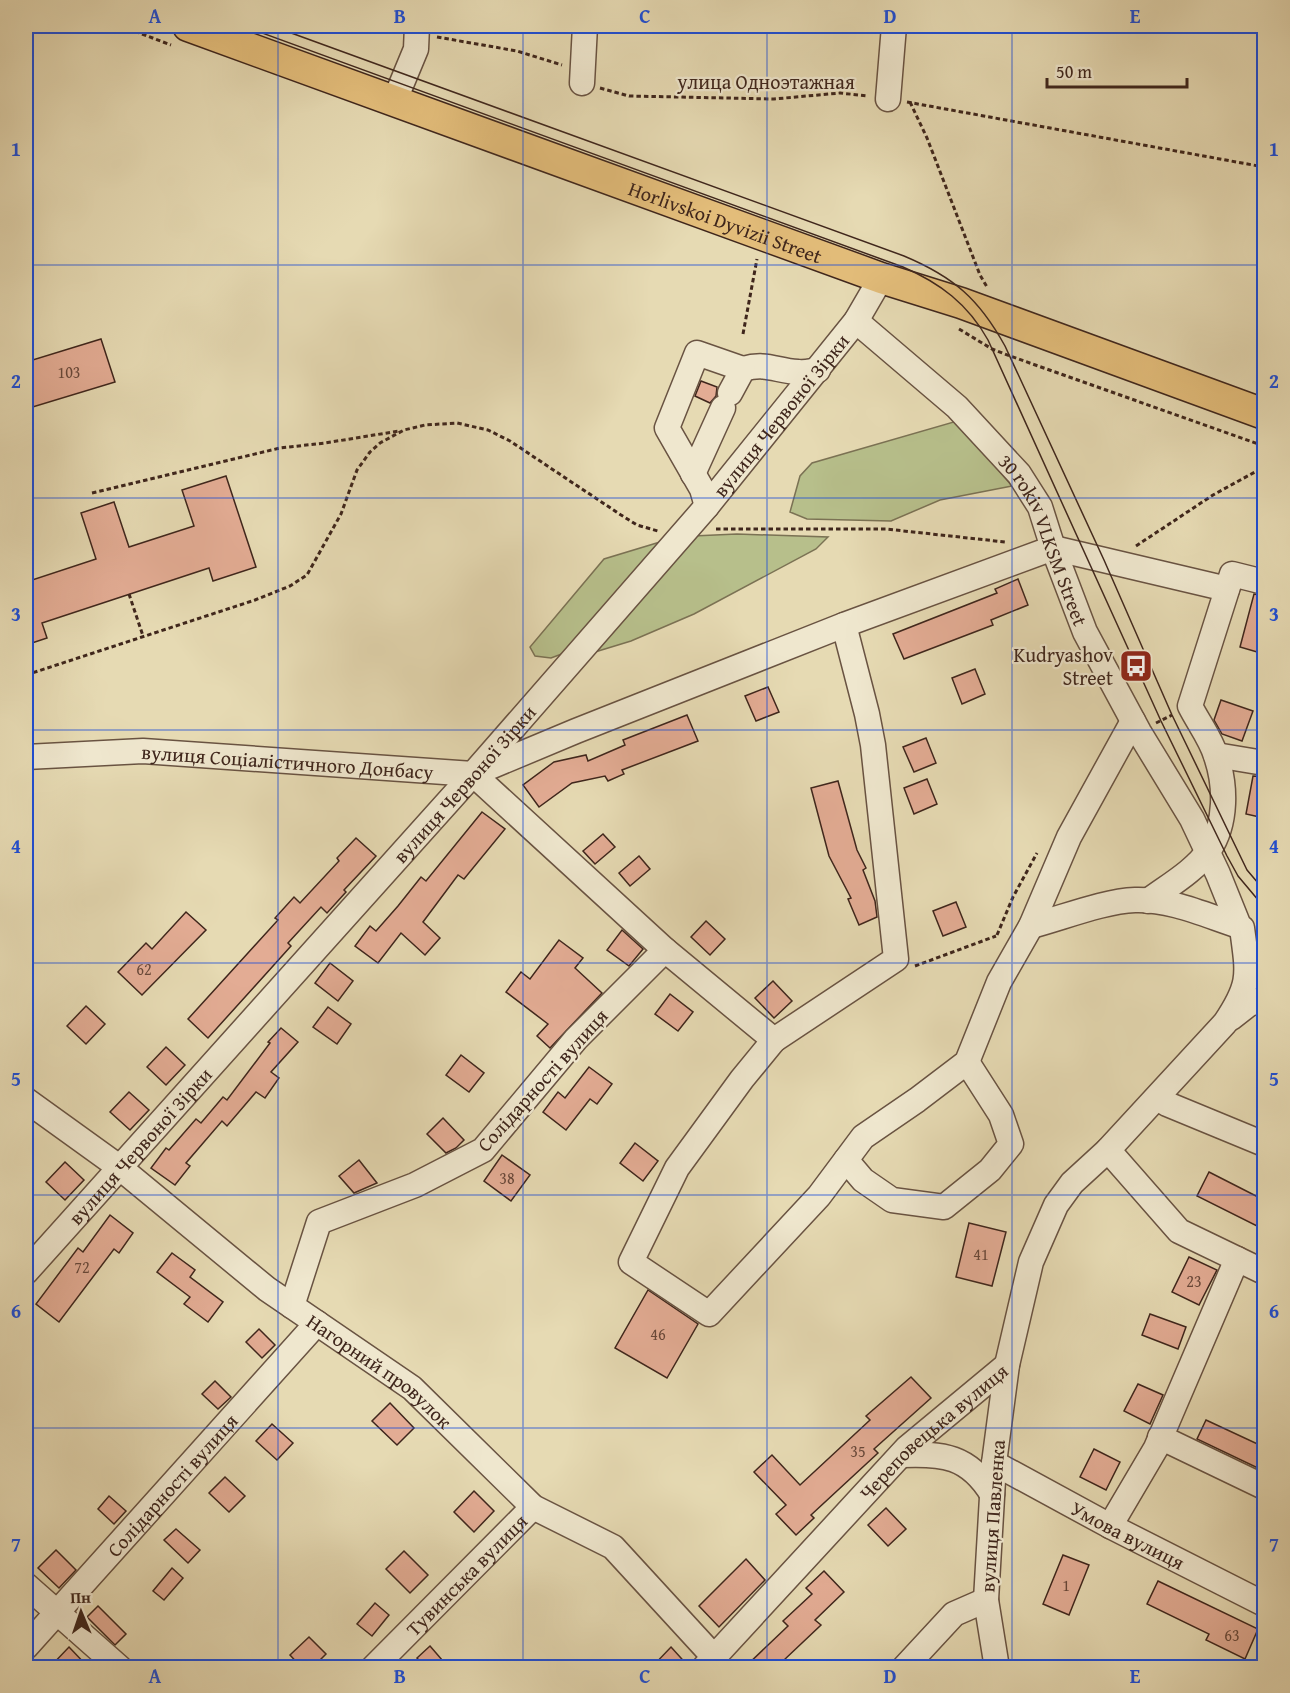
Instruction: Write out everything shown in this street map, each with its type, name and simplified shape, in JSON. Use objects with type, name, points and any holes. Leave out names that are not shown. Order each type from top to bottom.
[{"type":"main road","name":"Horlivskoi Dyvizii Street","points":[[188,26],[881,278],[961,303],[1264,414]]},
{"type":"street","points":[[582,83],[585,26]]},
{"type":"street","points":[[894,26],[890,74],[899,101]]},
{"type":"street","points":[[394,102],[416,49],[417,30]]},
{"type":"street","name":"вулиця Червоної Зірки","points":[[26,1272],[473,774],[687,530],[856,321],[881,278]]},
{"type":"street","name":"30 rokiv VLKSM Street","points":[[856,321],[957,407],[1019,474],[1040,507],[1085,632],[1133,721],[1209,851],[1240,927]]},
{"type":"street","points":[[707,506],[702,489],[668,428],[697,352],[743,369],[761,365],[795,372],[818,370]]},
{"type":"street","points":[[693,474],[726,400],[743,369]]},
{"type":"street","points":[[774,1040],[665,950],[473,774],[576,730],[844,625],[1053,548],[1227,589]]},
{"type":"street","points":[[1148,901],[1209,851],[1217,835],[1224,803],[1216,755],[1190,706],[1232,574],[1264,582]]},
{"type":"street","points":[[844,625],[873,745],[896,959],[774,1040],[742,1078],[677,1168],[632,1262],[710,1314],[819,1196],[863,1137],[967,1062],[999,982],[1031,926],[1069,837],[1133,721]]},
{"type":"street","name":"вулиця Соціалістичного Донбасу","points":[[26,757],[143,751],[473,774]]},
{"type":"street","points":[[1216,755],[1264,763]]},
{"type":"street","points":[[1031,926],[1110,904],[1134,900],[1183,907],[1240,927]]},
{"type":"street","name":"Череповецька вулиця","points":[[709,1662],[901,1455],[1007,1365],[1031,1262],[1056,1204],[1072,1183],[1108,1150],[1225,1023],[1238,1003],[1245,988],[1247,971],[1240,927]]},
{"type":"street","name":"Солідарності вулиця","points":[[292,1306],[320,1222],[415,1185],[483,1150],[576,1039],[665,950]]},
{"type":"street","points":[[1225,1023],[1249,1004],[1264,999]]},
{"type":"street","points":[[846,1160],[863,1180],[892,1200],[944,1207],[990,1170],[1011,1144],[1001,1115],[967,1062]]},
{"type":"street","points":[[1156,1098],[1264,1144]]},
{"type":"street","name":"Нагорний провулок","points":[[26,1100],[118,1167],[267,1289],[412,1388],[533,1507],[613,1547],[709,1662]]},
{"type":"street","points":[[1108,1150],[1179,1231],[1264,1272]]},
{"type":"street","points":[[1110,1526],[1160,1437],[1237,1259]]},
{"type":"street","name":"Солідарності вулиця","points":[[26,1647],[316,1323]]},
{"type":"street","name":"вулиця Павленка","points":[[997,1668],[986,1600],[994,1462],[1007,1365]]},
{"type":"street","points":[[1160,1437],[1264,1487]]},
{"type":"street","points":[[901,1455],[941,1455],[959,1462],[976,1471],[992,1494]]},
{"type":"street","name":"Умова вулиця","points":[[994,1462],[1110,1526],[1264,1604]]},
{"type":"street","name":"Тувинська вулиця","points":[[373,1668],[533,1507]]},
{"type":"street","points":[[26,1585],[120,1668]]},
{"type":"street","points":[[904,1668],[954,1614],[986,1600]]},
{"type":"path","name":"улица Одноэтажная","points":[[417,30],[517,51],[567,66],[582,83],[629,96],[774,99],[840,93],[899,101],[1264,167]]},
{"type":"path","points":[[890,74],[899,101],[927,138],[980,275],[988,289]]},
{"type":"path","points":[[743,334],[758,254]]},
{"type":"path","points":[[92,492],[280,448],[325,443],[425,425],[457,423],[488,430],[510,441],[637,525],[658,531],[886,529],[1011,543]]},
{"type":"path","points":[[26,675],[255,600],[290,586],[307,575],[341,514],[357,470],[370,452],[404,430]]},
{"type":"path","points":[[1136,545],[1213,495],[1264,467]]},
{"type":"path","points":[[129,594],[143,636]]},
{"type":"path","points":[[906,970],[994,936],[1031,926]]},
{"type":"green space","points":[[957,421],[1012,486],[940,500],[891,521],[807,519],[790,512],[800,476],[812,463]]},
{"type":"green space","points":[[737,534],[828,537],[816,549],[694,614],[631,641],[595,652],[693,536]]},
{"type":"green space","points":[[660,542],[567,652],[551,658],[535,656],[530,647],[604,559]]},
{"type":"building","points":[[101,339],[115,382],[26,409],[26,362]]},
{"type":"building","points":[[701,381],[717,387],[716,396],[710,403],[695,396]]},
{"type":"building","points":[[226,476],[256,567],[213,581],[209,568],[42,623],[47,638],[26,645],[26,582],[96,559],[81,513],[114,502],[129,547],[194,526],[182,490]]},
{"type":"building","points":[[1018,579],[1028,605],[991,620],[993,625],[904,659],[893,634],[997,593],[995,589]]},
{"type":"building","points":[[1254,594],[1264,596],[1264,654],[1240,647]]},
{"type":"building","points":[[975,669],[985,694],[962,704],[952,678]]},
{"type":"building","points":[[768,687],[779,712],[756,721],[745,696]]},
{"type":"building","points":[[1221,700],[1253,711],[1242,741],[1222,734],[1214,720]]},
{"type":"building","points":[[687,715],[698,741],[622,770],[624,774],[608,781],[605,776],[572,783],[539,807],[523,785],[554,762],[586,755],[588,761],[625,745],[623,740]]},
{"type":"building","points":[[926,738],[936,763],[914,772],[903,747]]},
{"type":"building","points":[[1253,776],[1264,777],[1264,818],[1246,814]]},
{"type":"building","points":[[927,779],[937,804],[914,814],[904,788]]},
{"type":"building","points":[[838,781],[857,850],[866,868],[863,870],[875,901],[877,917],[859,925],[848,899],[851,898],[829,856],[811,788]]},
{"type":"building","points":[[482,812],[505,829],[464,879],[458,875],[423,922],[440,938],[425,955],[401,933],[378,963],[355,946],[370,926],[376,931],[421,877],[426,881]]},
{"type":"building","points":[[603,834],[615,847],[595,864],[583,851]]},
{"type":"building","points":[[356,838],[376,856],[344,890],[346,892],[327,913],[321,907],[288,943],[291,946],[208,1038],[188,1019],[278,920],[275,918],[294,897],[300,903],[339,861],[337,858]]},
{"type":"building","points":[[639,856],[650,869],[630,886],[619,873]]},
{"type":"building","points":[[956,902],[966,927],[943,936],[933,911]]},
{"type":"building","points":[[186,912],[206,930],[142,995],[118,972],[146,943],[152,949]]},
{"type":"building","points":[[706,921],[725,939],[710,955],[691,937]]},
{"type":"building","points":[[622,930],[643,949],[629,966],[607,950]]},
{"type":"building","points":[[559,940],[583,958],[575,968],[602,993],[550,1048],[537,1036],[548,1024],[506,992],[521,972],[530,979]]},
{"type":"building","points":[[330,963],[353,981],[338,1001],[315,983]]},
{"type":"building","points":[[773,981],[792,1001],[774,1018],[755,998]]},
{"type":"building","points":[[670,994],[693,1012],[678,1031],[655,1014]]},
{"type":"building","points":[[86,1006],[105,1024],[86,1044],[67,1026]]},
{"type":"building","points":[[328,1007],[351,1024],[337,1044],[313,1027]]},
{"type":"building","points":[[281,1028],[298,1042],[271,1072],[279,1078],[265,1098],[256,1092],[227,1126],[222,1121],[186,1163],[190,1166],[175,1185],[151,1168],[166,1148],[169,1150],[196,1119],[201,1123],[223,1097],[227,1100],[270,1043],[268,1042]]},
{"type":"building","points":[[166,1047],[185,1065],[166,1085],[147,1067]]},
{"type":"building","points":[[461,1055],[484,1073],[469,1092],[446,1075]]},
{"type":"building","points":[[589,1067],[612,1084],[597,1104],[590,1099],[566,1130],[543,1112],[558,1092],[565,1098]]},
{"type":"building","points":[[129,1092],[149,1110],[130,1130],[110,1112]]},
{"type":"building","points":[[443,1118],[464,1140],[456,1148],[446,1153],[427,1134]]},
{"type":"building","points":[[635,1143],[658,1161],[643,1181],[620,1163]]},
{"type":"building","points":[[502,1155],[530,1175],[511,1201],[484,1181]]},
{"type":"building","points":[[359,1160],[377,1183],[354,1193],[339,1176]]},
{"type":"building","points":[[65,1162],[84,1180],[65,1200],[46,1182]]},
{"type":"building","points":[[1209,1172],[1264,1200],[1264,1216],[1259,1227],[1197,1196]]},
{"type":"building","points":[[110,1215],[133,1233],[119,1253],[114,1249],[59,1322],[36,1304],[78,1248],[83,1252]]},
{"type":"building","points":[[969,1223],[1006,1232],[992,1286],[956,1277]]},
{"type":"building","points":[[172,1253],[195,1270],[190,1277],[223,1302],[208,1322],[184,1304],[190,1297],[157,1272]]},
{"type":"building","points":[[1189,1257],[1217,1270],[1199,1305],[1172,1292]]},
{"type":"building","points":[[648,1290],[698,1324],[667,1378],[615,1348]]},
{"type":"building","points":[[1150,1314],[1186,1327],[1178,1349],[1142,1335]]},
{"type":"building","points":[[259,1329],[275,1345],[262,1358],[246,1342]]},
{"type":"building","points":[[911,1377],[931,1398],[874,1449],[878,1453],[811,1515],[814,1518],[796,1535],[776,1514],[786,1505],[754,1472],[772,1455],[800,1485],[870,1420],[866,1416]]},
{"type":"building","points":[[215,1381],[231,1397],[218,1409],[202,1394]]},
{"type":"building","points":[[1138,1384],[1163,1395],[1150,1424],[1124,1411]]},
{"type":"building","points":[[390,1403],[414,1428],[397,1445],[372,1421]]},
{"type":"building","points":[[1206,1420],[1264,1447],[1262,1470],[1197,1439]]},
{"type":"building","points":[[272,1424],[293,1443],[277,1460],[256,1441]]},
{"type":"building","points":[[1094,1449],[1120,1462],[1106,1490],[1080,1477]]},
{"type":"building","points":[[225,1477],[245,1496],[229,1512],[209,1493]]},
{"type":"building","points":[[474,1491],[494,1511],[474,1532],[454,1512]]},
{"type":"building","points":[[109,1496],[126,1511],[114,1524],[98,1509]]},
{"type":"building","points":[[886,1508],[906,1529],[888,1546],[868,1525]]},
{"type":"building","points":[[176,1529],[200,1550],[188,1563],[164,1540]]},
{"type":"building","points":[[56,1550],[76,1570],[59,1588],[38,1568]]},
{"type":"building","points":[[404,1551],[428,1575],[410,1593],[386,1569]]},
{"type":"building","points":[[1063,1555],[1089,1565],[1069,1615],[1043,1604]]},
{"type":"building","points":[[746,1559],[765,1580],[719,1627],[699,1606]]},
{"type":"building","points":[[172,1568],[183,1578],[164,1600],[153,1591]]},
{"type":"building","points":[[824,1571],[844,1592],[815,1620],[821,1625],[784,1660],[790,1668],[744,1668],[788,1626],[783,1621],[812,1594],[806,1588]]},
{"type":"building","points":[[1158,1581],[1258,1629],[1245,1659],[1206,1640],[1209,1634],[1147,1604]]},
{"type":"building","points":[[375,1603],[389,1615],[372,1636],[357,1624]]},
{"type":"building","points":[[98,1606],[126,1634],[115,1645],[87,1617]]},
{"type":"building","points":[[309,1637],[326,1654],[312,1668],[302,1668],[290,1655]]},
{"type":"building","points":[[430,1646],[449,1668],[426,1668],[417,1658]]},
{"type":"building","points":[[69,1647],[89,1668],[49,1668]]},
{"type":"building","points":[[671,1647],[690,1668],[651,1668]]},
{"type":"tram line","points":[[243,26],[903,267],[929,280],[952,296],[962,305],[988,340],[1161,721],[1238,876],[1264,907]]},
{"type":"tram line","points":[[272,26],[904,256],[937,272],[963,291],[985,315],[1005,346],[1104,560],[1172,715],[1247,870],[1264,890]]},
{"type":"place","name":"Kudryashov Street","points":[[1136,666]]}]
